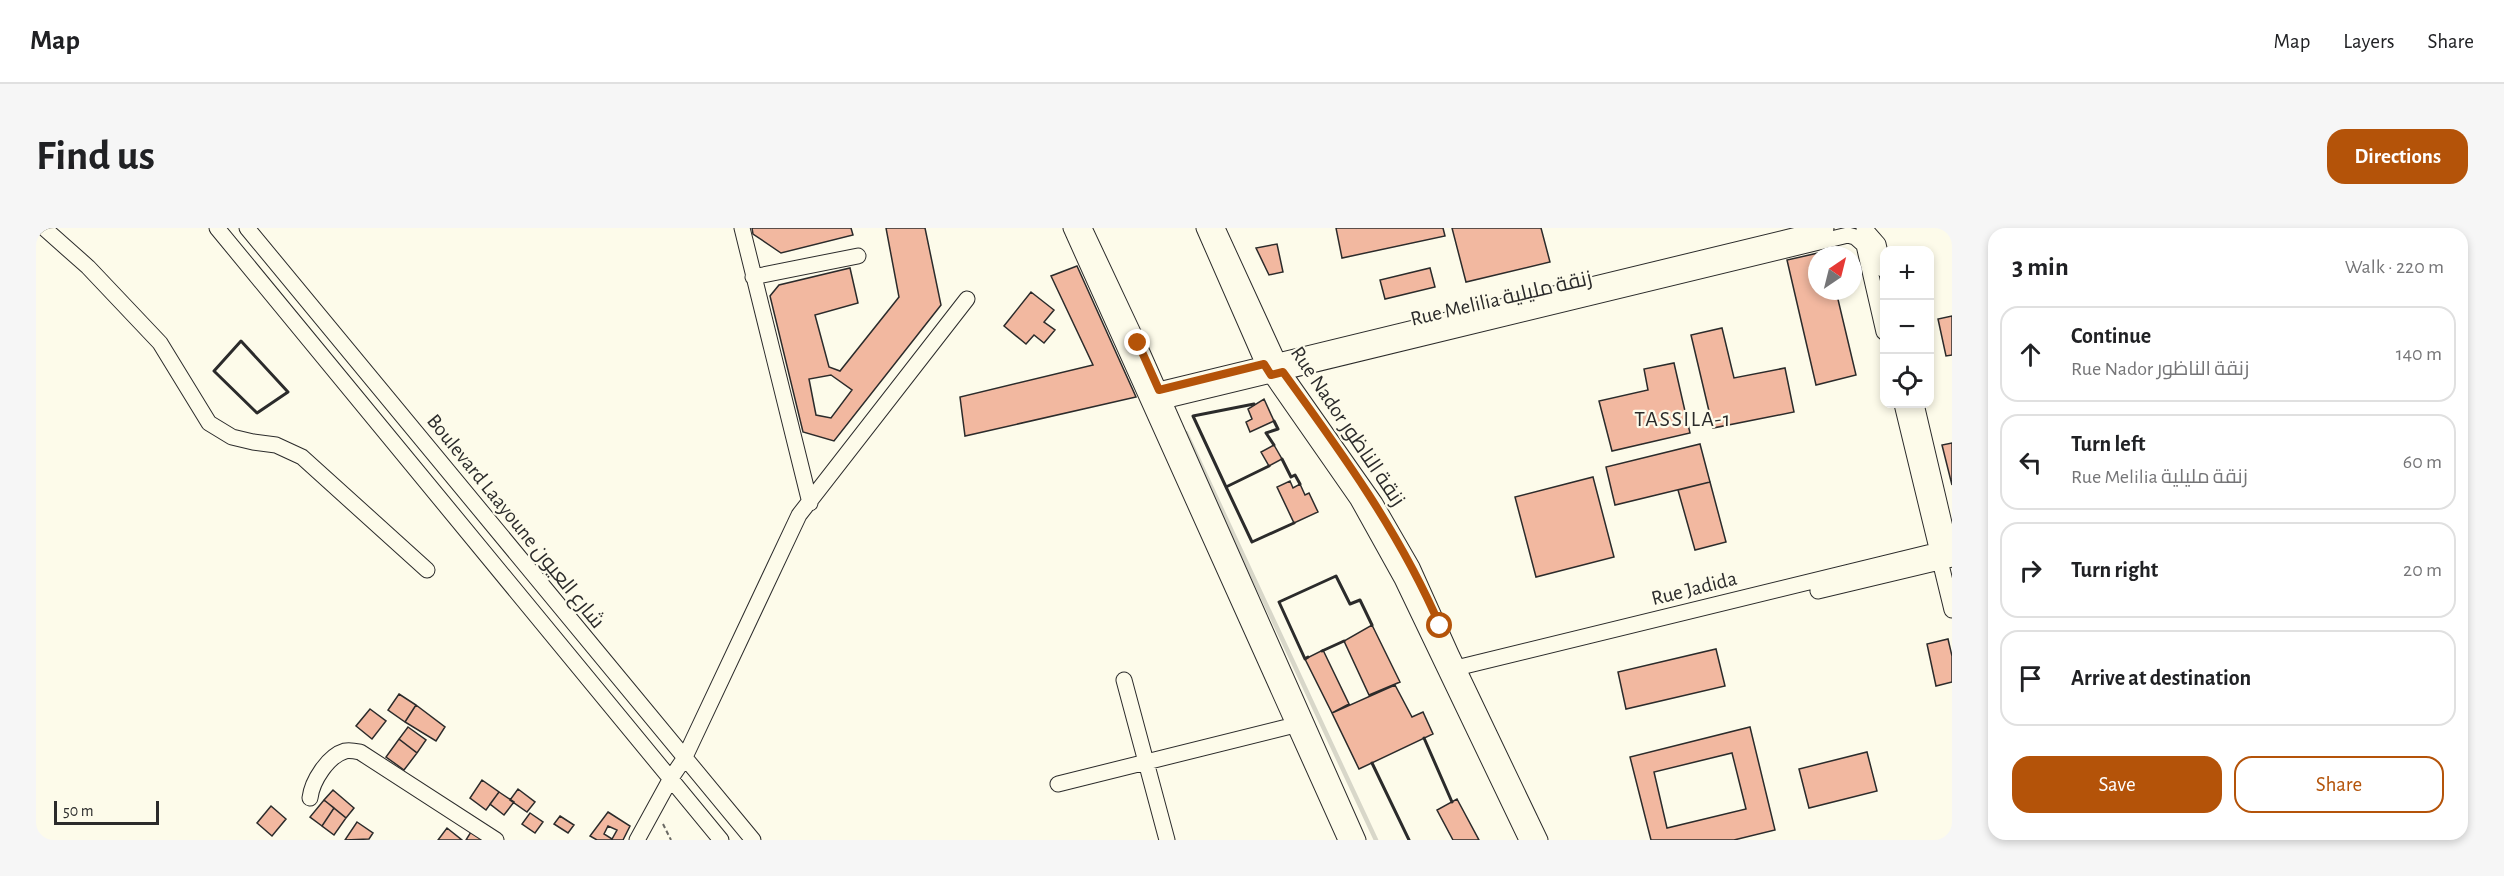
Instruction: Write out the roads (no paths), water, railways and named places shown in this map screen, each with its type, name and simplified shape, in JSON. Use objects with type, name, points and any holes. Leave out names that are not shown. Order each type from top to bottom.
[{"type":"street","points":[[44,228],[88,267],[160,343],[209,423],[232,436],[276,445],[302,458],[427,570]]},
{"type":"street","name":"Boulevard Laayoune شارع العيون","points":[[217,228],[722,840]]},
{"type":"street","name":"Boulevard Laayoune شارع العيون","points":[[247,228],[753,840]]},
{"type":"street","points":[[742,228],[810,503]]},
{"type":"street","points":[[1071,228],[1155,397]]},
{"type":"street","points":[[1084,228],[1155,397],[1300,724],[1346,840]]},
{"type":"street","name":"Rue Nador زنقة الناظور","points":[[1204,228],[1274,368],[1352,468],[1397,538],[1427,596],[1454,673],[1527,840]]},
{"type":"street","name":"Rue Nador زنقة الناظور","points":[[1216,228],[1274,368]]},
{"type":"street","name":"Rue Melilia زنقة مليلية","points":[[1155,397],[1826,228]]},
{"type":"street","points":[[1863,232],[1878,244],[1880,253]]},
{"type":"street","points":[[1863,232],[1880,315]]},
{"type":"street","name":"Rue Melilia زنقة مليلية","points":[[1274,368],[1863,232]]},
{"type":"street","points":[[753,277],[858,256]]},
{"type":"street","points":[[637,840],[684,759],[799,515],[967,299]]},
{"type":"street","points":[[1903,408],[1947,554]]},
{"type":"street","points":[[1917,408],[1947,554],[1952,610]]},
{"type":"street","name":"Rue Jadida","points":[[1454,673],[1947,554]]},
{"type":"street","name":"Rue Nador زنقة الناظور","points":[[1454,673],[1540,840]]},
{"type":"street","points":[[1124,680],[1167,840]]},
{"type":"street","points":[[1058,784],[1300,724]]},
{"type":"street","points":[[1300,724],[1358,840]]},
{"type":"street","points":[[310,798],[317,778],[333,757],[346,750],[360,752],[496,840]]},
{"type":"waterway","points":[[1186,433],[1376,840]]},
{"type":"district","name":"TASSILA-1","points":[[1683,418]]}]
